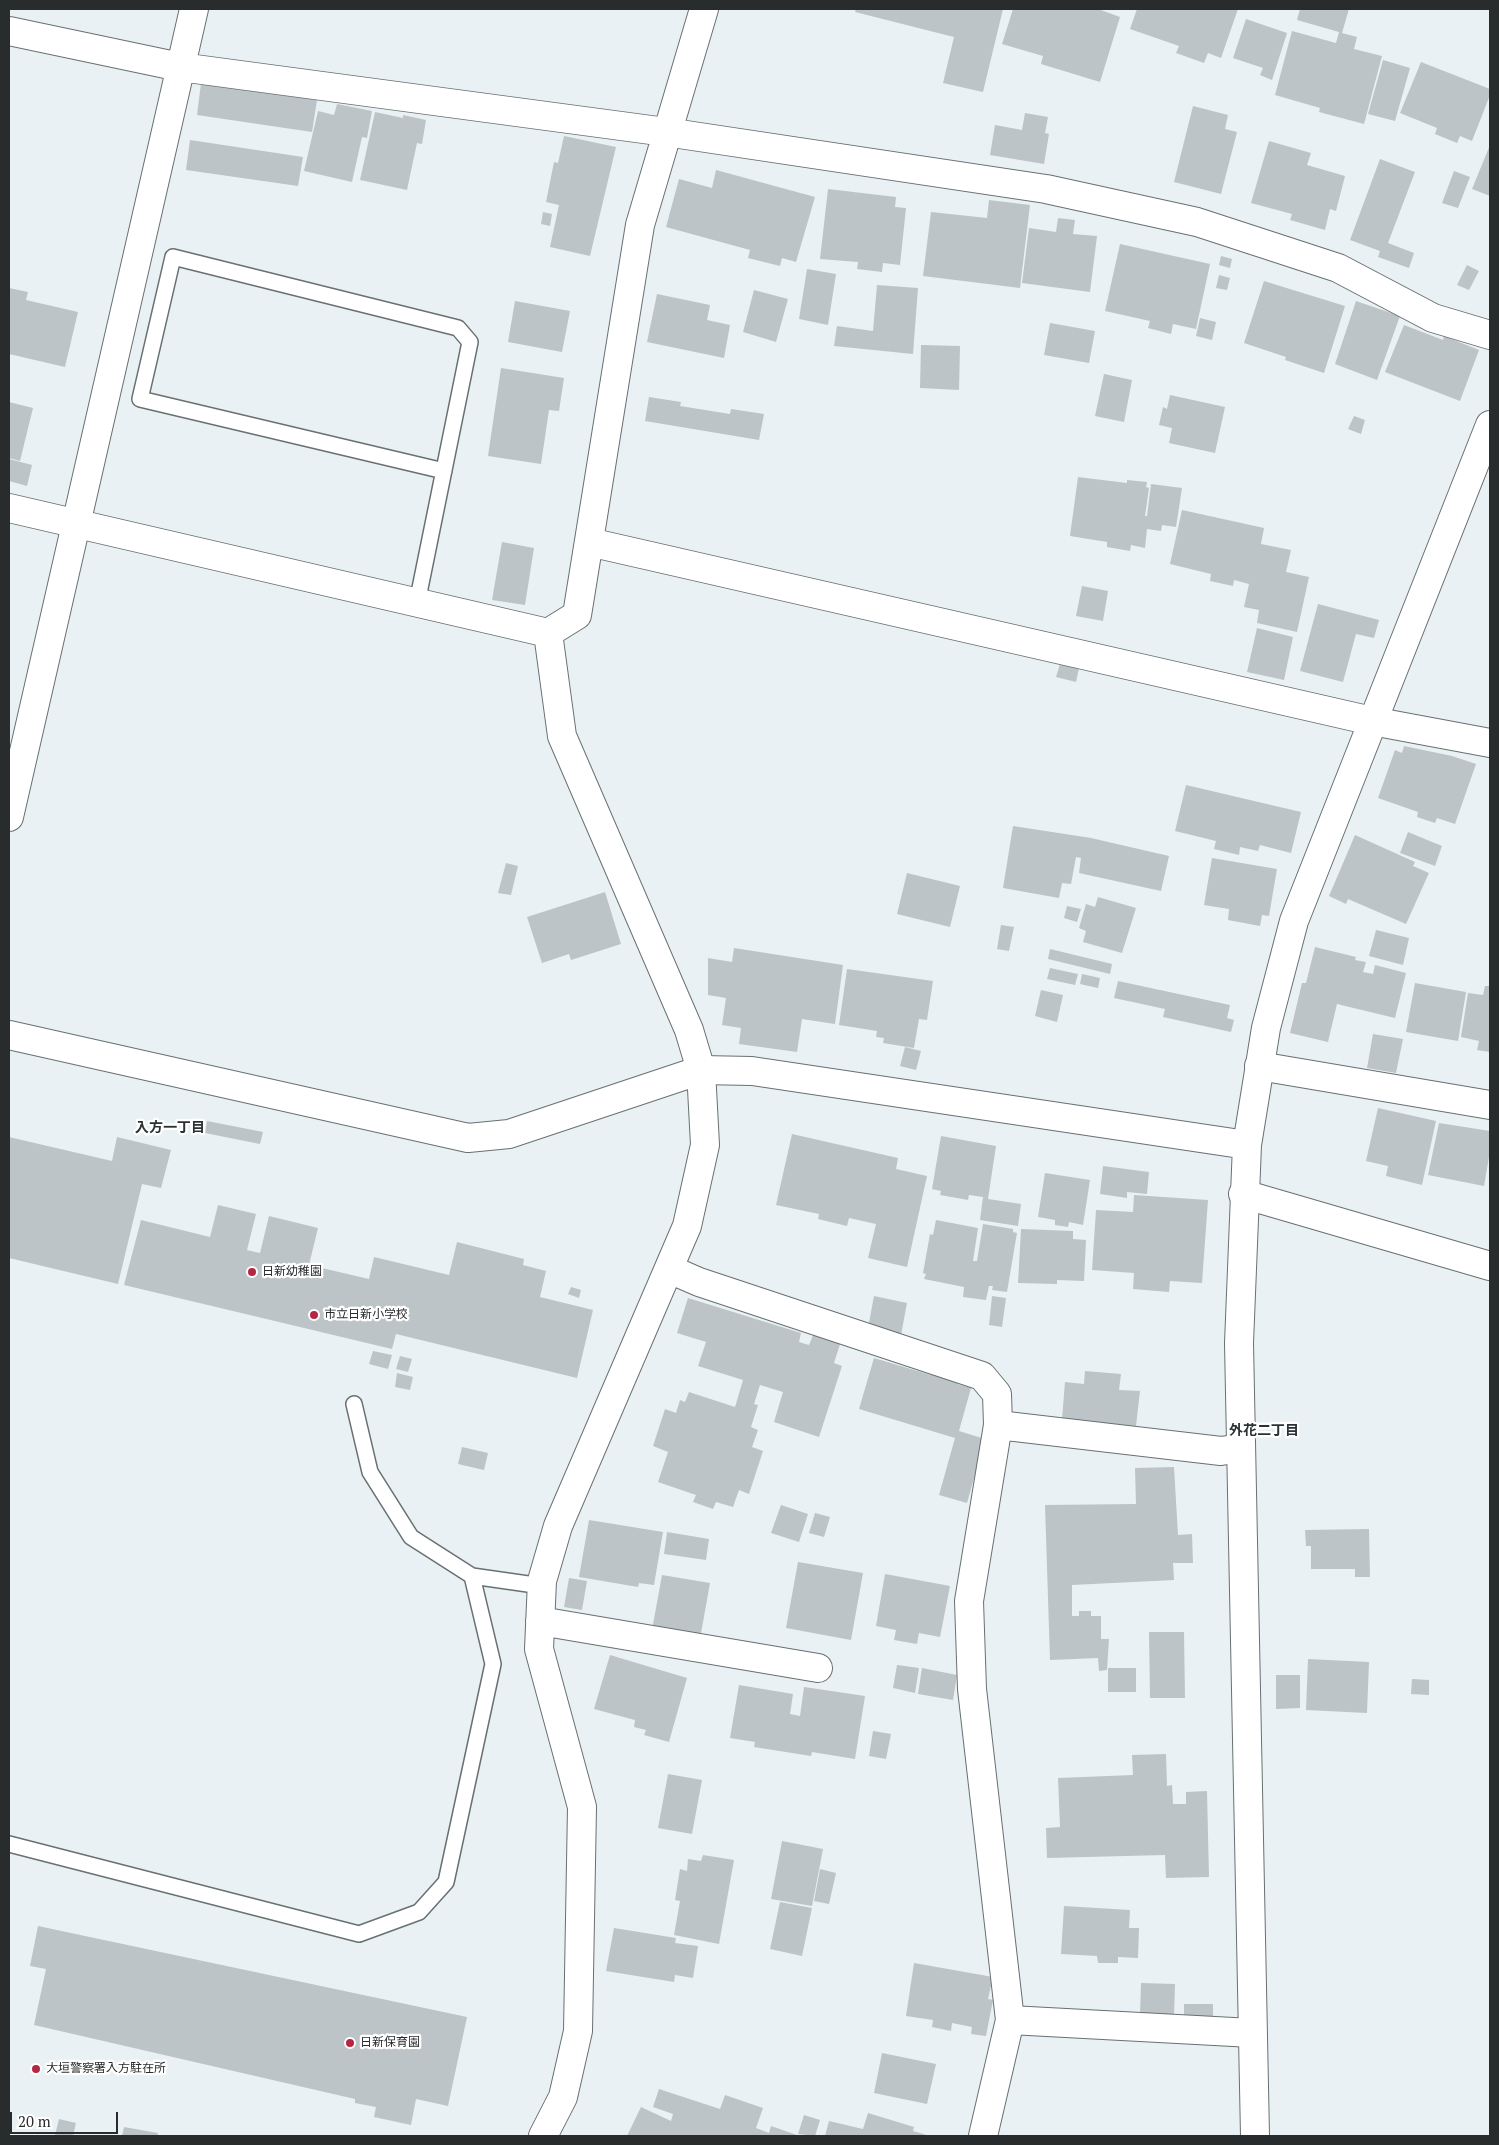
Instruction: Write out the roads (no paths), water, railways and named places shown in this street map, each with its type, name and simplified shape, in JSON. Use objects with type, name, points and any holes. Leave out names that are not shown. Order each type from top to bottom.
[{"type":"street","points":[[9,817],[194,9]]},
{"type":"street","points":[[9,508],[548,633],[577,615],[640,225],[704,9]]},
{"type":"street","points":[[9,31],[180,67],[666,132],[1046,189],[1197,222],[1338,268],[1433,318],[1490,335]]},
{"type":"street","points":[[1255,2136],[1239,1343],[1243,1194],[1247,1145],[1266,1028],[1294,922],[1490,425]]},
{"type":"street","points":[[589,542],[1372,721],[1490,743]]},
{"type":"street","points":[[543,2136],[563,2097],[578,2030],[582,1806],[539,1649],[542,1586],[558,1526],[687,1226],[705,1145],[702,1070],[689,1030],[562,736],[548,633]]},
{"type":"street","points":[[9,1034],[468,1138],[509,1134],[702,1070],[752,1071],[1247,1145]]},
{"type":"street","points":[[1260,1066],[1490,1105]]},
{"type":"street","points":[[1243,1194],[1490,1266]]},
{"type":"street","points":[[669,1269],[699,1282],[982,1376],[997,1394],[998,1425],[969,1602],[972,1689],[1010,2020],[983,2136]]},
{"type":"street","points":[[998,1425],[1221,1451],[1241,1448]]},
{"type":"street","points":[[540,1621],[818,1668]]},
{"type":"street","points":[[1010,2020],[1252,2033]]},
{"type":"lane","points":[[417,603],[444,471],[470,342],[458,328],[174,257],[140,399],[444,471]]},
{"type":"lane","points":[[354,1404],[370,1472],[411,1537],[472,1576],[542,1586]]},
{"type":"lane","points":[[9,1844],[359,1934],[419,1912],[446,1882],[493,1664],[472,1576]]},
{"type":"place","name":"日新幼稚園","points":[[252,1272]]},
{"type":"place","name":"市立日新小学校","points":[[314,1315]]},
{"type":"place","name":"日新保育園","points":[[350,2043]]},
{"type":"place","name":"大垣警察署入方駐在所","points":[[36,2069]]},
{"type":"district","name":"入方一丁目","points":[[170,1128]]},
{"type":"district","name":"外花二丁目","points":[[1264,1431]]}]
